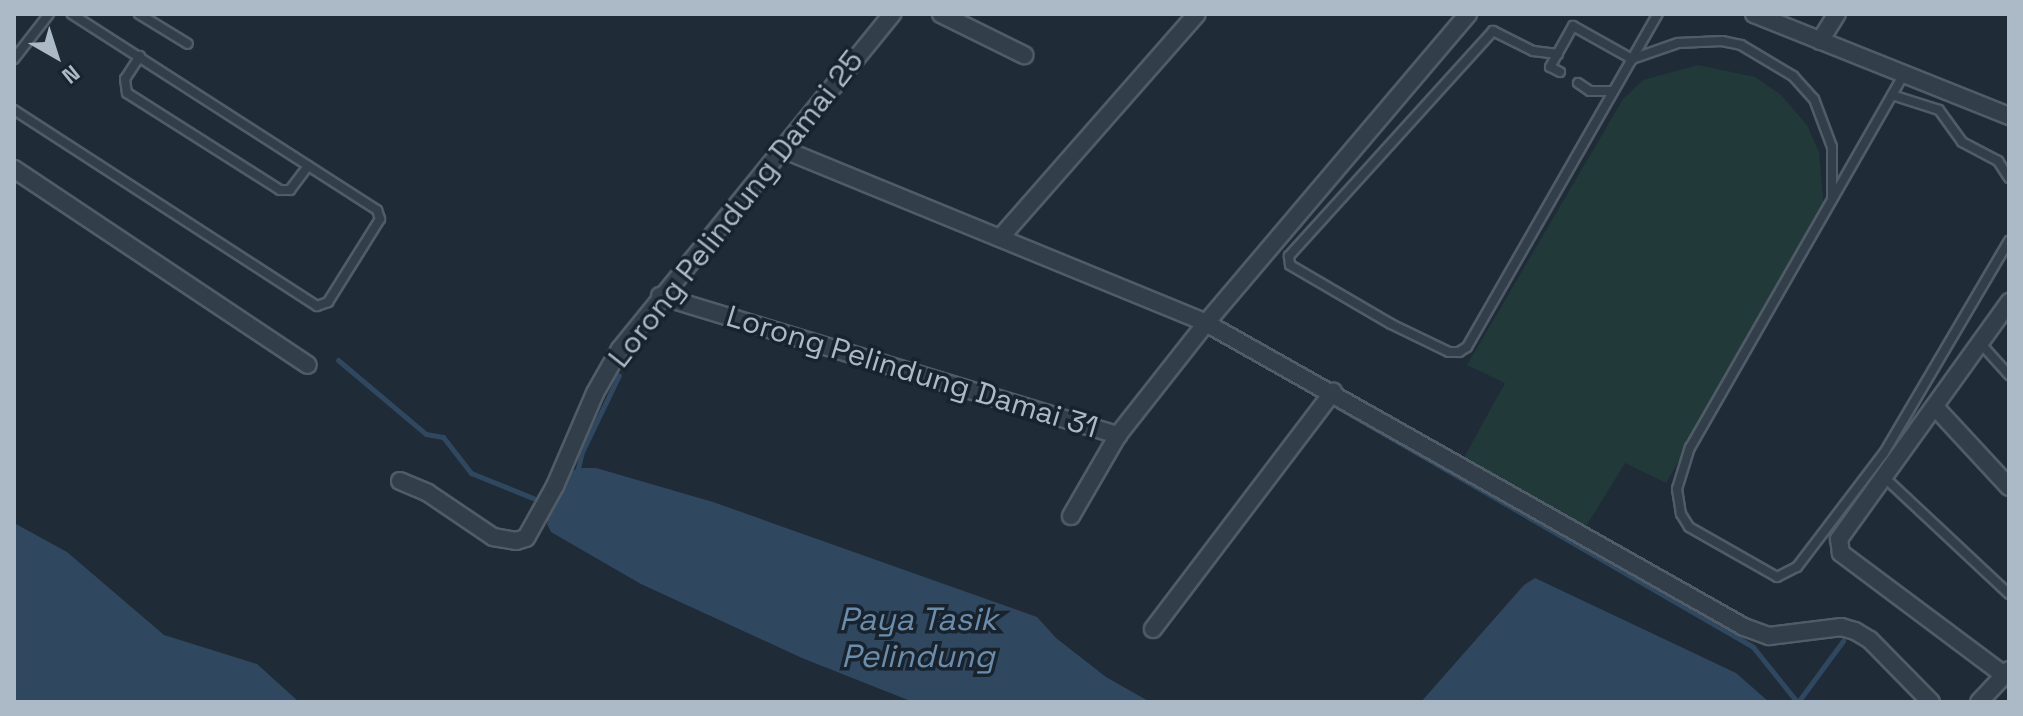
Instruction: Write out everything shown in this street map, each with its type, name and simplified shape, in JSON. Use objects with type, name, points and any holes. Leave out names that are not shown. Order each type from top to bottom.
[{"type":"street","name":"Lorong Pelindung Damai 25","points":[[400,481],[428,493],[493,537],[516,541],[526,538],[555,486],[595,393],[620,349],[780,148],[892,14]]},
{"type":"street","points":[[941,14],[1024,55]]},
{"type":"street","points":[[1000,238],[1197,14]]},
{"type":"street","points":[[1071,516],[1118,435],[1206,323],[1468,14]]},
{"type":"street","points":[[1754,14],[2009,116]]},
{"type":"street","points":[[1820,41],[1837,14]]},
{"type":"street","points":[[780,148],[1206,323],[1333,392],[1744,627],[1769,636],[1841,627],[1855,631],[1870,640],[1931,702]]},
{"type":"street","points":[[14,169],[308,365]]},
{"type":"street","name":"Lorong Pelindung Damai 31","points":[[660,296],[1118,435]]},
{"type":"street","points":[[1979,702],[2006,672],[1841,553],[1843,531],[2009,302]]},
{"type":"street","points":[[1153,629],[1333,392]]},
{"type":"street","points":[[1935,407],[2009,487]]},
{"type":"lane","points":[[14,59],[49,14]]},
{"type":"lane","points":[[14,110],[317,306],[328,302],[380,219],[377,210],[72,14]]},
{"type":"lane","points":[[139,14],[188,44]]},
{"type":"lane","points":[[1558,54],[1533,51],[1493,31],[1289,256],[1290,265],[1391,324],[1449,352],[1459,352],[1467,347],[1658,14]]},
{"type":"lane","points":[[1560,72],[1550,67],[1573,26],[1632,59],[1678,43],[1722,41],[1741,45],[1793,76],[1814,99],[1832,147],[1832,200]]},
{"type":"lane","points":[[140,56],[125,79],[127,93],[280,190],[290,190],[308,166]]},
{"type":"lane","points":[[1904,74],[1690,447],[1677,489],[1684,520],[1689,527],[1777,577],[1790,573],[1884,453],[2009,241]]},
{"type":"lane","points":[[1578,83],[1590,91],[1613,91]]},
{"type":"lane","points":[[1892,95],[1939,110],[1962,142],[1998,161],[2009,178]]},
{"type":"lane","points":[[1981,344],[2009,375]]},
{"type":"lane","points":[[1883,476],[2009,594]]},
{"type":"green space","points":[[1698,65],[1755,77],[1781,95],[1807,125],[1819,152],[1824,213],[1666,483],[1625,463],[1585,528],[1461,463],[1505,383],[1467,365],[1623,99],[1643,80]]},
{"type":"water","name":"Paya Tasik Pelindung","points":[[596,468],[713,502],[1037,617],[1056,638],[1106,677],[1150,702],[913,702],[802,658],[641,584],[551,532],[547,524],[550,512],[572,471]]},
{"type":"water","points":[[14,523],[67,552],[164,635],[257,664],[299,702],[14,702]]},
{"type":"water","points":[[1535,578],[1736,673],[1769,702],[1421,702],[1524,585]]},
{"type":"waterway","points":[[338,360],[426,434],[443,437],[471,473],[533,498]]},
{"type":"waterway","points":[[578,468],[582,452],[619,375]]},
{"type":"waterway","points":[[1336,406],[1753,647],[1797,702]]},
{"type":"waterway","points":[[1798,702],[1843,641]]}]
